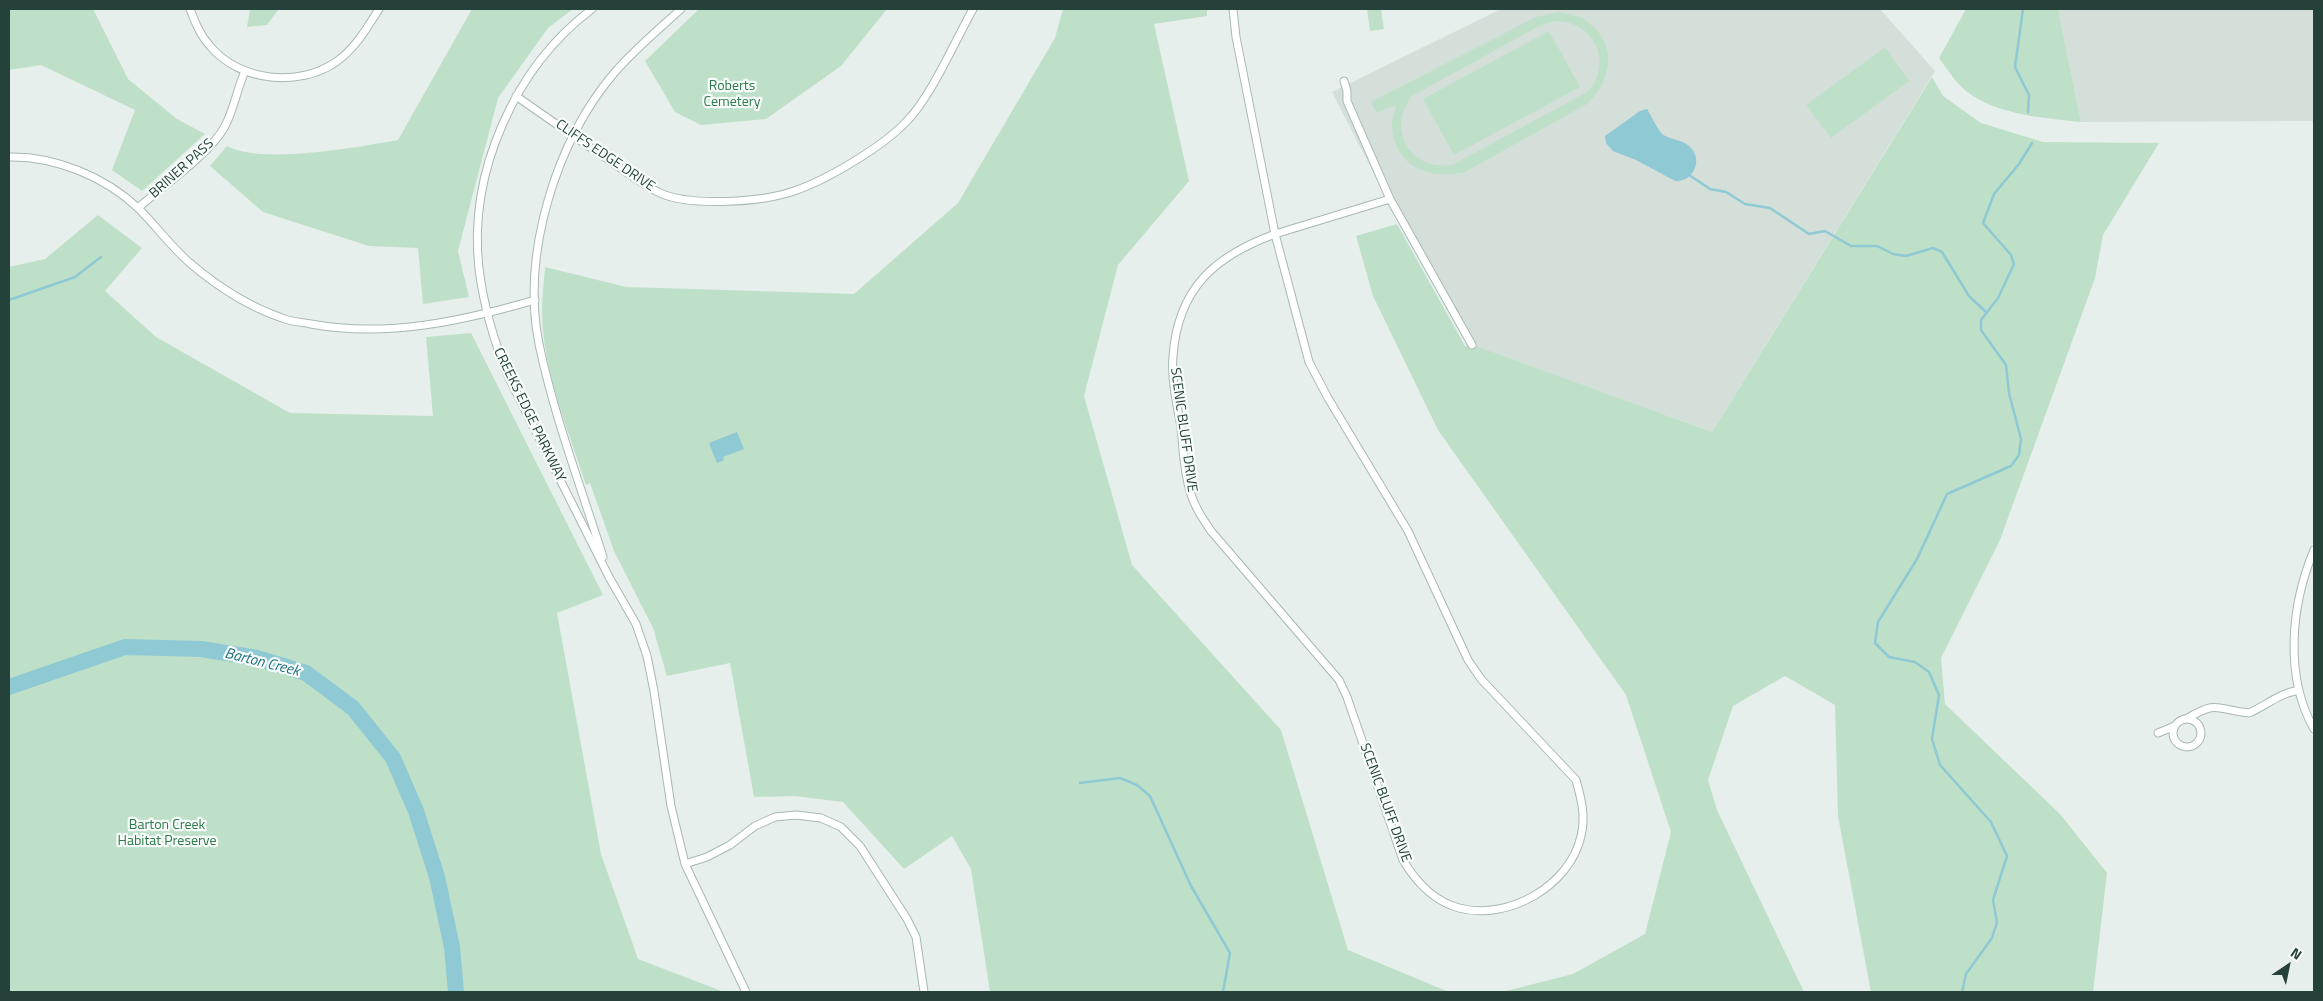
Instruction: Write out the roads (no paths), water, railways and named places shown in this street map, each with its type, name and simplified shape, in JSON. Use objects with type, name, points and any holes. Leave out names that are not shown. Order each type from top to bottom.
[{"type":"street","points":[[190,9],[200,33],[211,48],[245,71],[269,77],[300,76],[320,71],[337,61],[353,47],[379,9]]},
{"type":"street","name":"CREEKS EDGE PARKWAY","points":[[592,9],[558,39],[535,67],[516,96],[502,126],[483,192],[479,226],[479,267],[486,314],[495,345],[509,378],[609,577],[636,624],[647,656],[671,806],[685,864],[746,992]]},
{"type":"street","name":"CREEKS EDGE PARKWAY","points":[[609,577],[550,386],[539,342],[535,300],[538,246],[558,170],[573,135],[615,72],[680,9]]},
{"type":"street","name":"CLIFFS EDGE DRIVE","points":[[516,96],[637,180],[661,193],[687,201],[717,202],[793,192],[818,181],[888,139],[907,122],[920,105],[973,9]]},
{"type":"street","name":"SCENIC BLUFF DRIVE","points":[[1233,9],[1236,37],[1275,234],[1309,362],[1328,398],[1408,531],[1468,660],[1481,679],[1576,780],[1582,801],[1584,818],[1582,836],[1576,853],[1554,882],[1536,895],[1500,909],[1478,910],[1458,908],[1433,896],[1415,880],[1402,860],[1347,697],[1339,680],[1212,531],[1200,513],[1190,491],[1173,357],[1179,320],[1193,289],[1216,264],[1244,245],[1275,234],[1390,199]]},
{"type":"street","name":"BRINER PASS","points":[[138,208],[215,142],[226,125],[237,88],[245,71]]},
{"type":"street","points":[[1344,81],[1347,91],[1347,102],[1390,199],[1472,345]]},
{"type":"street","points":[[9,156],[57,164],[89,175],[117,191],[138,208],[190,263],[221,287],[282,319],[343,330],[404,328],[486,314],[535,300]]},
{"type":"street","points":[[2314,550],[2299,592],[2295,630],[2296,678],[2304,711],[2314,729]]},
{"type":"street","points":[[2158,733],[2175,726],[2206,707],[2212,706],[2249,713],[2278,696],[2299,690]]},
{"type":"street","points":[[2175,726],[2174,735],[2178,742],[2185,746],[2194,745],[2200,738],[2201,729],[2195,721],[2186,719]]},
{"type":"street","points":[[685,864],[707,857],[730,845],[755,826],[775,817],[796,815],[821,818],[841,828],[860,846],[907,919],[916,937],[924,992]]},
{"type":"water","points":[[1647,109],[1661,133],[1683,142],[1693,151],[1696,157],[1695,169],[1687,178],[1675,181],[1636,160],[1613,151],[1606,143],[1605,136],[1640,111]]},
{"type":"water","points":[[737,432],[744,449],[723,457],[724,460],[717,463],[709,443]]},
{"type":"waterway","points":[[2023,9],[2015,67],[2029,95],[2028,112]]},
{"type":"waterway","points":[[1962,992],[1966,974],[1992,938],[1997,922],[1993,900],[2007,856],[1991,822],[1940,765],[1932,739],[1939,695],[1929,672],[1915,662],[1889,657],[1875,643],[1878,622],[1917,559],[1947,494],[2011,466],[2019,455],[2021,439],[2009,393],[2006,365],[1981,330],[1981,320],[1998,298],[2014,264],[2011,255],[1983,223],[1994,194],[2019,164],[2032,143]]},
{"type":"waterway","points":[[1689,175],[1710,189],[1726,192],[1745,204],[1770,208],[1809,234],[1825,231],[1851,246],[1877,246],[1893,254],[1906,256],[1933,248],[1942,252],[1969,296],[1987,313]]},
{"type":"waterway","points":[[9,300],[75,277],[101,257]]},
{"type":"waterway","name":"Barton Creek","points":[[9,687],[125,647],[201,649],[257,658],[306,673],[353,708],[393,758],[416,811],[437,877],[452,947],[456,992]]},
{"type":"waterway","points":[[1080,783],[1120,778],[1137,785],[1150,796],[1191,886],[1230,953],[1223,992]]},
{"type":"park label","name":"Roberts Cemetery","points":[[732,95]]},
{"type":"park label","name":"Barton Creek Habitat Preserve","points":[[167,834]]}]
